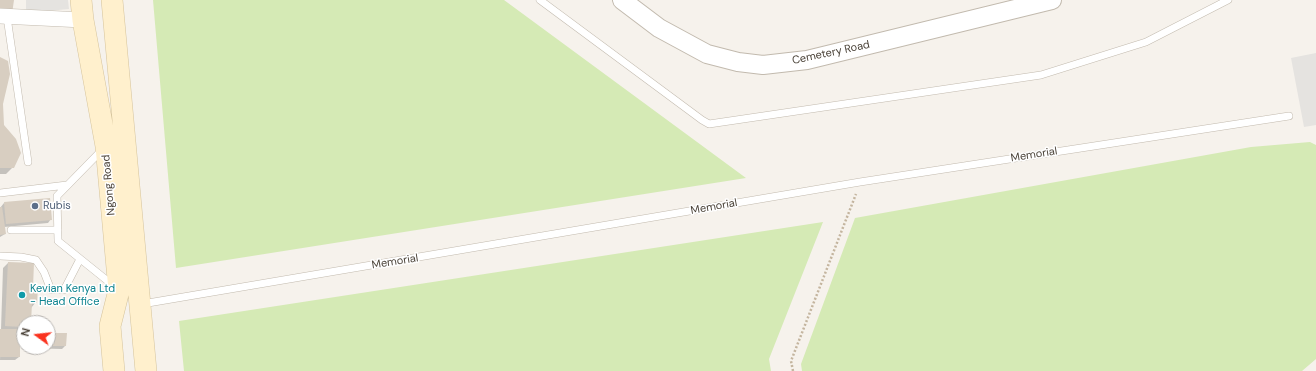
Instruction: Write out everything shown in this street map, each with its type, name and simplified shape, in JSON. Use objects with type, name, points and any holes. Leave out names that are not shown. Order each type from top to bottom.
[{"type":"main road","name":"Ngong Road","points":[[112,0],[115,50],[146,371]]},
{"type":"main road","name":"Ngong Road","points":[[82,10],[106,146],[119,290],[110,326],[114,371]]},
{"type":"street","name":"Cemetery Road","points":[[622,0],[659,28],[708,54],[738,62],[763,65],[807,60],[1052,0]]},
{"type":"street","points":[[3,16],[82,10]]},
{"type":"lane","points":[[540,0],[709,124],[1041,76],[1146,42],[1228,0]]},
{"type":"lane","points":[[3,16],[28,162]]},
{"type":"lane","name":"Memorial","points":[[140,304],[860,182],[1289,116]]},
{"type":"lane","points":[[106,146],[57,196],[58,241],[119,290]]},
{"type":"lane","points":[[0,193],[67,185]]},
{"type":"lane","points":[[11,230],[58,230]]},
{"type":"lane","points":[[0,256],[21,257],[36,260],[44,272],[51,290],[64,290],[80,259]]},
{"type":"path","points":[[793,371],[791,361],[860,182]]},
{"type":"green space","points":[[153,0],[504,0],[746,178],[176,268]]},
{"type":"green space","points":[[1310,142],[1316,145],[1316,359],[1302,371],[802,371],[801,364],[855,218],[1251,147]]},
{"type":"green space","points":[[823,222],[769,359],[771,371],[184,371],[179,321]]},
{"type":"shaded area","points":[[26,0],[68,0],[69,9],[26,13]]},
{"type":"shaded area","points":[[1316,53],[1316,125],[1304,127],[1291,58]]},
{"type":"building","points":[[0,0],[14,0],[12,14],[0,12]]},
{"type":"building","points":[[0,57],[8,61],[10,74],[3,104],[4,125],[16,139],[21,153],[14,168],[0,168]]},
{"type":"building","points":[[50,198],[52,220],[6,224],[4,202]]},
{"type":"building","points":[[0,207],[2,207],[6,234],[0,235]]},
{"type":"building","name":"Kevian Kenya Ltd - Head Office","points":[[8,262],[34,263],[33,287],[38,287],[37,303],[32,303],[31,315],[16,315],[16,327],[5,326]]},
{"type":"building","points":[[0,329],[16,329],[16,355],[20,355],[20,357],[0,357]]},
{"type":"building","points":[[56,333],[67,333],[66,346],[56,346]]},
{"type":"place","name":"Rubis","points":[[35,206]]},
{"type":"place","name":"Kevian Kenya Ltd - Head Office","points":[[22,295]]}]
